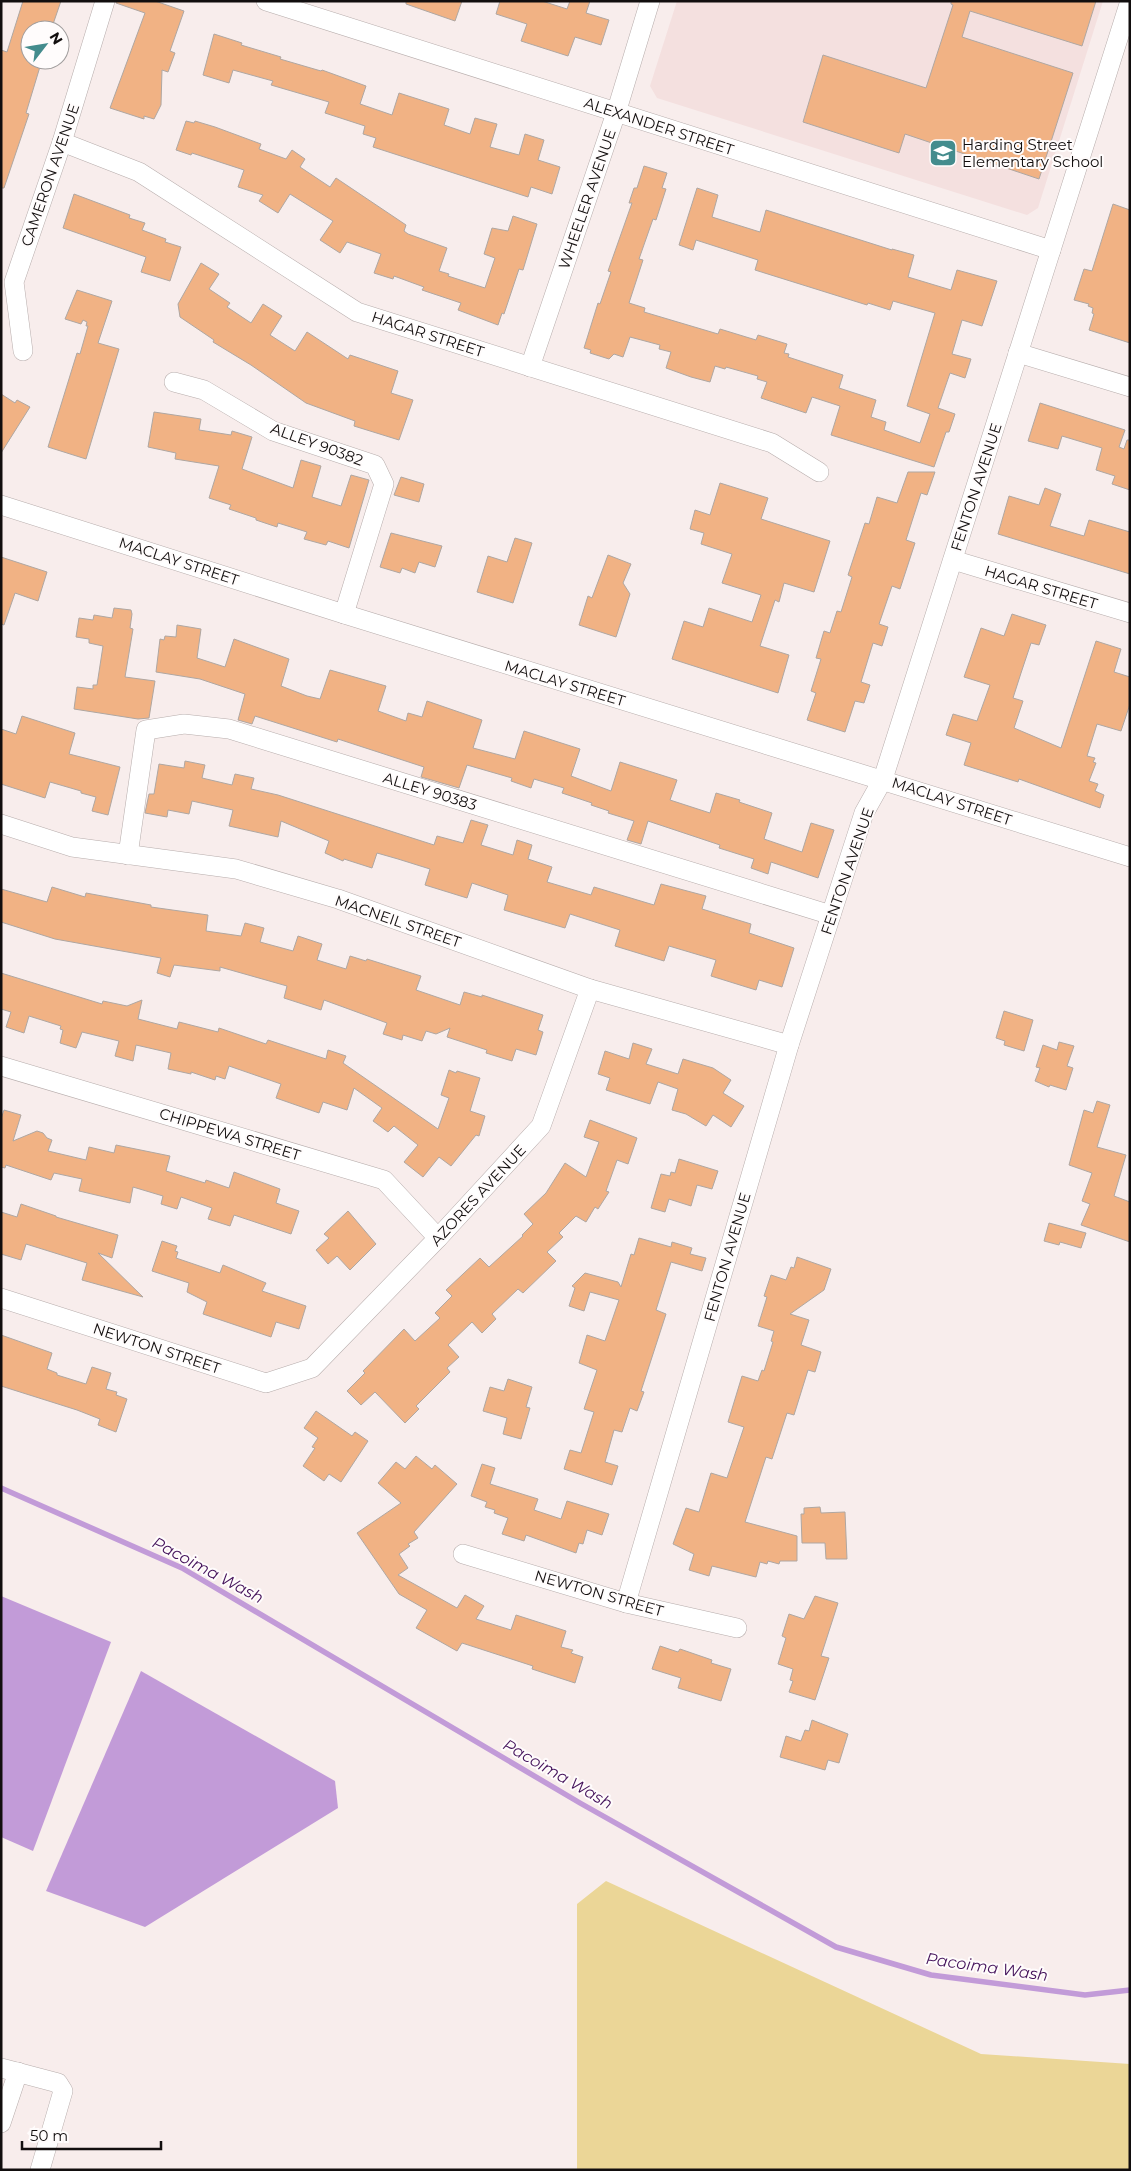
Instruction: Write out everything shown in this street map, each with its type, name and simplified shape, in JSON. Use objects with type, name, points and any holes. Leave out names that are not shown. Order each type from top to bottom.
[{"type":"street","name":"CAMERON AVENUE","points":[[23,350],[14,282],[62,142],[105,1]]},
{"type":"street","name":"ALEXANDER STREET","points":[[266,1],[1051,250]]},
{"type":"street","name":"WHEELER AVENUE","points":[[530,367],[616,113],[650,1]]},
{"type":"street","name":"FENTON AVENUE","points":[[626,1603],[789,1045],[864,813],[883,779],[1130,1]]},
{"type":"street","name":"HAGAR STREET","points":[[62,142],[139,172],[357,312],[772,443],[818,472]]},
{"type":"street","points":[[1018,353],[1130,387]]},
{"type":"street","name":"ALLEY 90382","points":[[174,382],[204,390],[273,431],[375,465],[384,484],[344,614]]},
{"type":"street","name":"MACLAY STREET","points":[[1,504],[344,614],[840,768],[883,779],[1130,857]]},
{"type":"street","name":"HAGAR STREET","points":[[953,560],[1130,613]]},
{"type":"street","name":"ALLEY 90383","points":[[128,854],[146,730],[184,724],[229,729],[831,915]]},
{"type":"street","name":"MACNEIL STREET","points":[[1,824],[72,847],[236,869],[254,874],[338,899],[590,989],[789,1045]]},
{"type":"street","name":"AZORES AVENUE","points":[[312,1368],[438,1238],[541,1126],[590,989]]},
{"type":"street","name":"CHIPPEWA STREET","points":[[1,1066],[384,1180],[438,1238]]},
{"type":"street","name":"NEWTON STREET","points":[[1,1298],[266,1384],[312,1368]]},
{"type":"street","name":"NEWTON STREET","points":[[463,1554],[626,1603],[737,1628]]},
{"type":"street","points":[[1,2123],[9,2070],[58,2083],[63,2091],[40,2170]]},
{"type":"shaded area","name":"Harding Street Elementary School","points":[[677,1],[1103,1],[1038,208],[1027,215],[657,98],[650,86]]},
{"type":"shaded area","points":[[1,1596],[111,1642],[33,1851],[1,1837]]},
{"type":"shaded area","points":[[141,1671],[335,1781],[338,1808],[145,1927],[46,1891]]},
{"type":"shaded area","points":[[606,1881],[981,2054],[1130,2064],[1130,2170],[577,2170],[577,1904]]},
{"type":"building","points":[[23,1],[61,1],[54,20],[20,20],[20,70],[39,70],[26,113],[29,114],[4,188],[1,188],[1,50],[7,52]]},
{"type":"building","points":[[117,1],[155,1],[184,11],[170,51],[175,53],[168,72],[162,70],[161,105],[154,119],[144,116],[144,119],[110,108],[145,13],[116,3]]},
{"type":"building","points":[[406,1],[462,1],[455,21],[406,4]]},
{"type":"building","points":[[500,1],[542,1],[567,9],[570,1],[590,1],[586,13],[609,20],[601,45],[575,37],[568,56],[521,41],[527,24],[496,14]]},
{"type":"building","points":[[951,1],[1096,1],[1082,46],[970,11],[962,37],[1073,73],[1039,179],[905,134],[899,153],[803,122],[823,55],[926,88],[953,5]]},
{"type":"building","points":[[214,34],[242,43],[241,45],[281,57],[280,59],[322,70],[366,86],[360,104],[392,115],[399,93],[449,109],[444,125],[470,134],[475,118],[497,124],[490,147],[519,155],[525,134],[544,140],[538,160],[560,167],[552,194],[531,187],[528,197],[373,147],[376,138],[363,134],[365,126],[325,113],[329,102],[271,85],[273,81],[233,70],[229,83],[203,75]]},
{"type":"building","points":[[186,121],[194,123],[195,121],[215,127],[261,144],[259,149],[286,159],[292,150],[305,159],[300,167],[330,187],[336,178],[406,225],[404,231],[408,234],[447,248],[439,271],[449,274],[448,276],[485,288],[495,258],[484,254],[492,228],[508,231],[513,216],[537,224],[523,270],[519,269],[504,314],[502,313],[498,325],[458,310],[461,303],[422,290],[424,287],[394,276],[393,279],[374,273],[381,254],[347,242],[340,253],[320,240],[333,221],[290,194],[278,213],[259,201],[263,195],[238,187],[244,170],[192,153],[191,155],[176,150]]},
{"type":"building","points":[[644,166],[667,173],[662,188],[666,189],[656,220],[653,219],[639,259],[643,260],[629,303],[645,308],[644,312],[718,334],[720,329],[756,340],[758,335],[787,344],[784,353],[789,354],[788,357],[843,375],[839,388],[876,400],[871,417],[886,422],[884,430],[920,443],[930,414],[907,406],[935,313],[893,301],[890,310],[868,303],[867,305],[755,270],[758,260],[696,240],[693,250],[679,245],[697,188],[718,195],[712,217],[760,232],[766,210],[892,250],[914,255],[908,277],[951,290],[957,270],[997,281],[982,326],[962,320],[952,354],[971,359],[965,378],[950,373],[938,408],[955,414],[949,432],[946,432],[934,467],[831,435],[840,406],[812,397],[806,413],[761,398],[767,382],[757,379],[758,376],[726,367],[725,369],[715,366],[710,382],[691,377],[666,368],[671,352],[659,349],[660,345],[630,337],[623,357],[614,354],[609,359],[590,353],[591,350],[584,348],[598,303],[600,304],[611,272],[608,271],[632,203],[629,203],[634,188],[637,188]]},
{"type":"building","points":[[74,194],[130,215],[129,218],[145,223],[142,230],[166,239],[165,242],[181,247],[170,281],[141,272],[146,257],[63,228]]},
{"type":"building","points":[[1113,204],[1130,210],[1130,343],[1089,330],[1094,314],[1092,313],[1093,308],[1088,306],[1089,304],[1074,300],[1084,269],[1092,271]]},
{"type":"building","points":[[201,263],[219,274],[209,289],[230,303],[227,307],[251,323],[263,304],[282,316],[270,335],[295,351],[307,332],[348,359],[350,355],[398,371],[391,393],[413,400],[399,440],[354,426],[355,421],[306,403],[251,365],[213,342],[214,340],[180,317],[178,304]]},
{"type":"building","points":[[77,290],[112,301],[98,343],[119,349],[86,459],[48,447],[77,353],[80,354],[88,326],[86,326],[87,322],[83,320],[81,324],[65,319]]},
{"type":"building","points":[[1,394],[15,403],[17,400],[30,407],[1,453]]},
{"type":"building","points":[[1040,403],[1125,430],[1119,447],[1124,449],[1127,440],[1130,440],[1130,490],[1112,484],[1115,476],[1096,470],[1102,448],[1062,436],[1058,449],[1028,441]]},
{"type":"building","points":[[154,412],[201,419],[199,430],[231,435],[232,431],[252,437],[242,469],[293,488],[301,460],[321,466],[312,497],[341,506],[351,475],[369,480],[349,548],[328,541],[326,545],[304,539],[307,532],[278,523],[277,527],[256,520],[256,518],[229,509],[231,505],[209,498],[219,466],[175,459],[176,453],[148,447]]},
{"type":"building","points":[[908,472],[935,472],[927,495],[921,493],[906,540],[915,543],[900,589],[892,586],[879,624],[888,627],[882,646],[873,643],[861,682],[870,685],[864,703],[855,701],[845,732],[807,720],[816,693],[811,691],[821,659],[816,658],[824,631],[830,633],[837,611],[841,612],[852,577],[848,575],[865,523],[869,524],[877,497],[897,503]]},
{"type":"building","points":[[401,477],[424,484],[419,502],[394,495]]},
{"type":"building","points":[[720,483],[768,498],[761,519],[830,541],[814,592],[784,583],[779,602],[775,600],[760,646],[789,655],[778,693],[672,659],[684,621],[703,627],[709,608],[752,622],[761,595],[722,583],[732,554],[701,544],[704,533],[690,529],[695,510],[710,515]]},
{"type":"building","points":[[1045,488],[1061,494],[1050,526],[1084,536],[1089,520],[1130,532],[1130,574],[998,534],[1009,496],[1039,505]]},
{"type":"building","points":[[391,533],[442,546],[435,567],[419,562],[415,573],[402,568],[400,573],[380,567]]},
{"type":"building","points":[[515,538],[532,543],[513,603],[477,592],[488,556],[507,562]]},
{"type":"building","points":[[608,555],[631,564],[623,583],[630,594],[616,637],[579,625],[588,596],[592,598]]},
{"type":"building","points":[[1,557],[47,572],[38,601],[15,593],[4,625],[1,624]]},
{"type":"building","points":[[114,608],[131,610],[132,614],[130,628],[133,629],[125,677],[155,681],[149,718],[138,719],[74,709],[77,687],[93,689],[93,685],[97,685],[103,646],[89,643],[89,639],[76,637],[79,618],[93,620],[94,615],[112,618]]},
{"type":"building","points":[[1012,614],[1046,625],[1039,645],[1031,643],[1013,698],[1023,701],[1014,728],[1061,748],[1096,641],[1121,649],[1114,672],[1130,677],[1130,704],[1121,731],[1097,724],[1087,756],[1095,758],[1093,762],[1096,763],[1089,781],[1098,784],[1095,791],[1104,795],[1100,808],[1019,779],[1018,782],[964,765],[971,743],[946,735],[953,714],[977,721],[990,685],[964,677],[981,628],[1004,636]]},
{"type":"building","points":[[177,625],[201,629],[197,658],[225,667],[234,639],[289,659],[281,686],[307,696],[320,699],[330,670],[386,686],[378,711],[406,721],[408,713],[422,717],[427,701],[482,720],[473,748],[515,759],[524,731],[580,749],[571,776],[611,791],[620,762],[677,780],[670,800],[710,813],[716,793],[740,800],[739,802],[772,813],[764,839],[802,852],[811,823],[834,830],[818,878],[771,862],[768,874],[751,868],[754,859],[719,848],[720,845],[648,821],[641,844],[627,840],[634,821],[608,813],[609,811],[591,805],[592,803],[562,793],[564,788],[534,779],[531,788],[511,781],[512,778],[467,765],[459,788],[421,777],[424,767],[338,739],[337,742],[255,716],[252,724],[238,720],[245,694],[200,679],[156,672],[160,639],[164,640],[165,636],[176,637]]},
{"type":"building","points":[[22,716],[75,733],[69,754],[120,767],[108,815],[92,811],[96,797],[50,782],[45,798],[1,784],[1,729],[16,734]]},
{"type":"building","points":[[185,761],[205,765],[202,778],[232,785],[235,774],[254,778],[251,789],[278,795],[434,845],[437,836],[463,843],[471,820],[488,825],[481,845],[513,855],[517,840],[532,845],[528,859],[552,867],[547,882],[591,895],[594,887],[654,905],[661,884],[706,896],[702,909],[751,924],[749,933],[794,948],[782,987],[759,980],[756,990],[711,976],[716,960],[669,946],[664,961],[615,946],[620,930],[570,914],[565,928],[504,910],[508,895],[472,883],[467,898],[425,885],[430,869],[398,859],[377,853],[372,868],[344,859],[343,861],[325,853],[329,841],[281,821],[278,837],[229,826],[233,810],[192,801],[189,814],[168,810],[167,817],[145,813],[149,794],[154,794],[159,764],[184,768]]},
{"type":"building","points":[[52,887],[85,897],[86,893],[151,905],[151,907],[208,915],[206,931],[241,936],[245,923],[264,928],[260,942],[293,951],[298,936],[322,944],[317,960],[346,969],[350,956],[366,961],[367,959],[421,976],[416,990],[460,1005],[464,992],[482,997],[482,995],[543,1015],[538,1030],[543,1032],[536,1055],[516,1049],[512,1061],[486,1053],[487,1050],[447,1037],[450,1028],[436,1034],[426,1031],[422,1041],[403,1035],[402,1040],[383,1034],[387,1023],[324,1000],[321,1010],[284,998],[287,986],[220,967],[220,971],[174,965],[170,977],[157,973],[161,958],[55,939],[1,922],[1,889],[47,902]]},
{"type":"building","points":[[1,973],[102,1004],[103,1001],[127,1006],[142,1000],[138,1019],[177,1029],[179,1022],[218,1032],[219,1028],[266,1044],[268,1040],[326,1059],[328,1050],[346,1056],[343,1063],[438,1129],[449,1098],[441,1095],[449,1070],[480,1078],[470,1111],[485,1116],[479,1136],[476,1135],[451,1166],[439,1157],[423,1177],[404,1162],[418,1145],[394,1126],[388,1132],[373,1121],[382,1108],[354,1088],[347,1110],[323,1102],[319,1113],[276,1098],[281,1084],[229,1066],[225,1079],[216,1076],[215,1080],[191,1072],[191,1074],[168,1069],[171,1053],[136,1045],[133,1061],[115,1056],[119,1041],[82,1032],[76,1048],[60,1043],[63,1030],[60,1029],[61,1026],[29,1016],[24,1033],[6,1027],[11,1012],[1,1009]]},
{"type":"building","points":[[1004,1011],[1033,1020],[1024,1051],[1004,1045],[1005,1041],[996,1038]]},
{"type":"building","points":[[1059,1042],[1074,1046],[1067,1066],[1073,1068],[1066,1090],[1050,1085],[1049,1087],[1035,1081],[1040,1068],[1036,1067],[1043,1045],[1057,1050]]},
{"type":"building","points":[[633,1043],[652,1049],[646,1064],[678,1074],[683,1059],[713,1068],[731,1080],[723,1093],[744,1106],[731,1127],[713,1115],[706,1126],[686,1114],[672,1110],[678,1089],[658,1082],[650,1104],[606,1090],[610,1078],[598,1074],[605,1051],[629,1059]]},
{"type":"building","points":[[1097,1101],[1110,1105],[1097,1147],[1126,1155],[1114,1196],[1130,1202],[1130,1242],[1081,1225],[1090,1204],[1082,1201],[1092,1173],[1069,1165],[1084,1110],[1093,1113]]},
{"type":"building","points":[[4,1110],[21,1115],[13,1141],[37,1131],[52,1140],[48,1151],[86,1160],[89,1147],[114,1153],[116,1145],[170,1156],[166,1171],[205,1183],[206,1180],[229,1188],[234,1172],[280,1189],[276,1203],[299,1211],[291,1234],[234,1215],[230,1226],[208,1219],[212,1208],[181,1197],[177,1209],[161,1204],[163,1196],[133,1187],[130,1203],[79,1191],[82,1179],[54,1173],[51,1180],[6,1165],[5,1168],[1,1167],[1,1119]]},
{"type":"building","points":[[590,1120],[637,1138],[628,1164],[617,1160],[606,1191],[609,1192],[598,1209],[595,1207],[586,1222],[576,1216],[559,1233],[563,1237],[547,1252],[556,1261],[523,1293],[518,1289],[492,1314],[496,1319],[482,1333],[472,1322],[448,1345],[459,1357],[447,1368],[450,1372],[416,1406],[419,1409],[405,1423],[375,1392],[361,1405],[347,1391],[365,1373],[363,1371],[404,1329],[415,1341],[440,1318],[435,1313],[452,1296],[446,1290],[480,1258],[489,1267],[523,1236],[533,1224],[524,1214],[546,1193],[565,1163],[586,1177],[599,1142],[584,1137]]},
{"type":"building","points":[[679,1159],[718,1171],[712,1189],[697,1185],[691,1206],[669,1199],[665,1212],[651,1208],[661,1174],[670,1176],[671,1172],[675,1173]]},
{"type":"building","points":[[21,1204],[56,1217],[118,1235],[112,1258],[98,1253],[143,1297],[82,1280],[87,1263],[26,1244],[21,1260],[1,1254],[1,1212],[17,1217]]},
{"type":"building","points":[[348,1211],[376,1244],[350,1270],[337,1256],[328,1264],[316,1250],[329,1238],[324,1234]]},
{"type":"building","points":[[1049,1223],[1086,1233],[1081,1248],[1060,1242],[1059,1245],[1044,1241]]},
{"type":"building","points":[[639,1238],[671,1247],[672,1242],[692,1248],[690,1254],[706,1258],[702,1271],[671,1262],[656,1310],[666,1314],[641,1391],[644,1392],[637,1411],[630,1408],[622,1432],[614,1430],[605,1462],[618,1466],[612,1485],[564,1469],[570,1450],[581,1453],[594,1412],[584,1409],[597,1370],[579,1363],[587,1335],[605,1341],[619,1300],[590,1292],[584,1311],[569,1306],[575,1288],[572,1286],[585,1273],[618,1282],[621,1287],[631,1254],[634,1255]]},
{"type":"building","points":[[162,1241],[177,1246],[175,1251],[178,1252],[176,1258],[220,1273],[223,1265],[266,1283],[262,1291],[306,1306],[299,1329],[276,1322],[271,1337],[203,1314],[207,1302],[187,1292],[189,1283],[152,1271]]},
{"type":"building","points":[[797,1257],[831,1269],[824,1290],[790,1314],[809,1320],[801,1345],[821,1352],[815,1372],[808,1370],[794,1415],[787,1413],[772,1459],[766,1457],[745,1522],[797,1536],[797,1561],[780,1561],[779,1564],[768,1561],[767,1564],[760,1562],[756,1577],[712,1566],[709,1576],[689,1570],[694,1554],[673,1544],[686,1508],[699,1512],[711,1473],[727,1478],[744,1427],[728,1422],[742,1376],[758,1381],[762,1370],[764,1371],[773,1342],[771,1341],[774,1331],[758,1326],[767,1297],[764,1296],[771,1275],[786,1280],[791,1267],[794,1268]]},
{"type":"building","points":[[1,1335],[52,1353],[47,1369],[57,1373],[57,1375],[86,1384],[92,1367],[111,1373],[106,1389],[117,1392],[116,1395],[127,1399],[116,1432],[98,1425],[100,1419],[1,1386]]},
{"type":"building","points":[[508,1379],[532,1387],[526,1407],[530,1408],[521,1439],[503,1434],[507,1418],[483,1411],[490,1387],[504,1391]]},
{"type":"building","points":[[316,1411],[352,1436],[355,1432],[368,1441],[341,1482],[329,1474],[324,1481],[303,1466],[315,1448],[312,1447],[318,1438],[304,1428]]},
{"type":"building","points":[[416,1456],[432,1469],[435,1465],[457,1484],[414,1532],[418,1538],[408,1544],[410,1546],[399,1554],[408,1568],[398,1575],[457,1608],[465,1595],[484,1606],[476,1619],[511,1630],[516,1615],[566,1631],[561,1647],[573,1650],[571,1653],[583,1657],[575,1683],[532,1669],[533,1666],[462,1643],[457,1651],[416,1628],[427,1610],[399,1594],[357,1533],[401,1503],[378,1483],[396,1462],[405,1469]]},
{"type":"building","points":[[482,1464],[495,1468],[490,1484],[538,1499],[534,1510],[561,1519],[567,1501],[609,1514],[602,1535],[587,1530],[583,1544],[579,1543],[576,1553],[526,1535],[524,1541],[502,1534],[508,1518],[494,1513],[495,1510],[485,1507],[487,1502],[471,1496]]},
{"type":"building","points":[[820,1507],[821,1513],[845,1512],[847,1559],[826,1559],[825,1543],[802,1543],[801,1514],[804,1514],[804,1508]]},
{"type":"building","points":[[815,1596],[838,1603],[821,1656],[829,1658],[815,1700],[789,1692],[793,1681],[790,1680],[793,1669],[778,1664],[786,1638],[782,1636],[789,1614],[804,1619]]},
{"type":"building","points":[[660,1646],[678,1652],[680,1649],[712,1660],[711,1663],[731,1669],[721,1701],[678,1688],[681,1678],[652,1669]]},
{"type":"building","points":[[812,1720],[848,1734],[839,1763],[828,1760],[825,1770],[780,1757],[786,1736],[801,1741],[805,1730],[809,1731]]},
{"type":"waterway","name":"Pacoima Wash","points":[[1,1488],[182,1568],[580,1803],[836,1947],[931,1975],[1085,1995],[1130,1990]]},
{"type":"place","name":"Harding Street Elementary School","points":[[943,153]]}]
